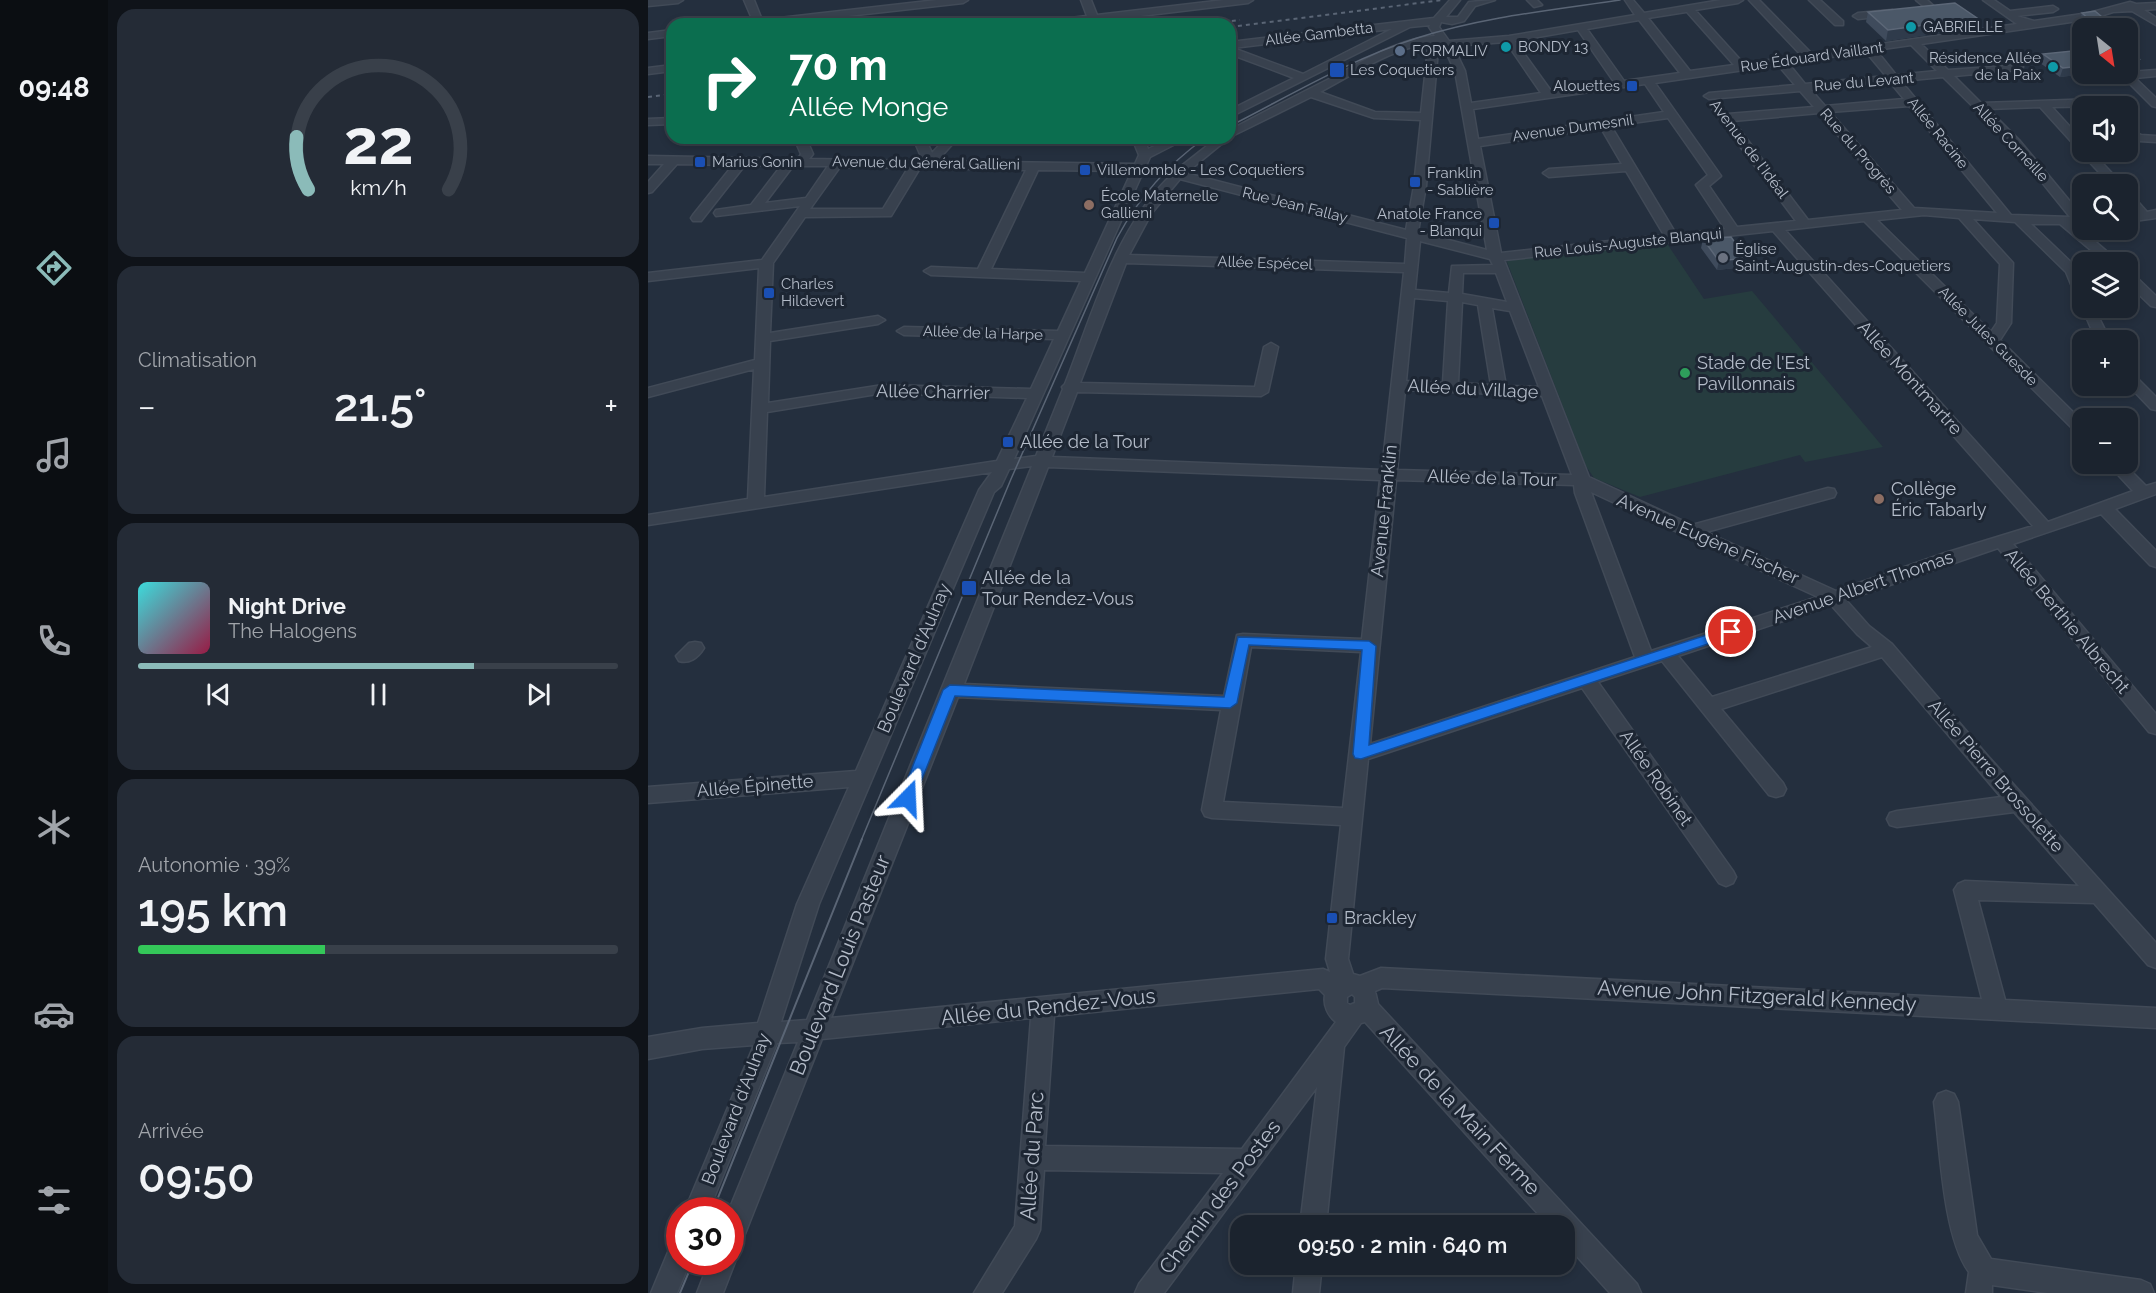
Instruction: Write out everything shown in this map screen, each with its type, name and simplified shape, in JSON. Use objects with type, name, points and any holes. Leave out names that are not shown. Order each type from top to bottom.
[{"type":"street","points":[[648,3],[678,0]]},
{"type":"street","points":[[749,0],[756,18]]},
{"type":"street","points":[[810,18],[963,0]]},
{"type":"street","points":[[1086,0],[1093,18]]},
{"type":"street","points":[[1116,18],[1248,0]]},
{"type":"street","points":[[1455,0],[1452,7],[1437,20],[1434,27],[1449,48],[1460,71],[1493,249],[1582,480],[1583,493],[1645,660]]},
{"type":"street","points":[[1236,111],[1408,24],[1461,19],[1472,4],[1490,0]]},
{"type":"street","points":[[1236,131],[1384,55],[1422,40],[1509,39],[1738,0]]},
{"type":"street","points":[[1754,0],[1809,57]]},
{"type":"street","points":[[1814,0],[1839,24]]},
{"type":"street","points":[[1914,11],[1936,8],[1921,0]]},
{"type":"street","points":[[1988,0],[2008,14],[2016,24]]},
{"type":"street","name":"Avenue de l'Idéal","points":[[1629,1],[1698,83],[1805,224]]},
{"type":"street","points":[[2128,3],[2156,22]]},
{"type":"street","name":"Rue Édouard Vaillant","points":[[1467,108],[1648,81],[1698,83],[1741,68],[2016,24],[2036,24],[2091,16],[2128,3],[2156,6]]},
{"type":"street","points":[[2008,14],[2054,9]]},
{"type":"street","points":[[1690,10],[1741,68]]},
{"type":"street","points":[[1858,16],[1877,10],[1903,12]]},
{"type":"street","name":"Allée Gambetta","points":[[1236,44],[1408,24]]},
{"type":"street","points":[[1581,27],[1620,85]]},
{"type":"street","points":[[648,36],[666,34]]},
{"type":"street","points":[[1509,39],[1549,96]]},
{"type":"street","name":"Avenue Franklin","points":[[1347,997],[1330,974],[1337,960],[1361,754],[1369,646],[1433,48],[1442,41]]},
{"type":"street","name":"Allée Corneille","points":[[1913,42],[2015,142],[2072,209]]},
{"type":"street","name":"Allée Racine","points":[[1869,49],[2013,219],[2072,270]]},
{"type":"street","points":[[1236,53],[1303,78]]},
{"type":"street","name":"Rue du Progrès","points":[[1781,62],[1911,213]]},
{"type":"street","name":"Rue du Levant","points":[[1698,83],[1803,87],[2018,67]]},
{"type":"street","points":[[648,71],[666,69]]},
{"type":"street","points":[[2156,73],[2128,77],[2156,104]]},
{"type":"street","points":[[1648,81],[1716,176],[1702,185],[1734,232]]},
{"type":"street","points":[[1309,93],[1374,115],[1426,117]]},
{"type":"street","points":[[1725,118],[1912,102]]},
{"type":"street","points":[[1978,106],[2072,103]]},
{"type":"street","points":[[2043,104],[2072,135]]},
{"type":"street","name":"Avenue Dumesnil","points":[[1475,143],[1672,114]]},
{"type":"street","points":[[648,122],[666,121]]},
{"type":"street","points":[[1604,124],[1672,238]]},
{"type":"street","points":[[2138,138],[2156,139]]},
{"type":"street","points":[[754,208],[796,161],[807,154],[803,144]]},
{"type":"street","points":[[801,213],[887,213],[923,163],[927,154],[922,144]]},
{"type":"street","points":[[923,163],[945,144]]},
{"type":"street","points":[[1139,144],[1143,161],[1171,144]]},
{"type":"street","points":[[1215,144],[1176,175],[1144,211],[1121,259],[1069,387],[983,613],[950,690],[1230,703]]},
{"type":"street","name":"Avenue du Général Gallieni","points":[[648,158],[1034,165],[1143,161],[1176,175]]},
{"type":"street","points":[[648,189],[675,159]]},
{"type":"street","points":[[697,218],[743,160]]},
{"type":"street","name":"Boulevard d'Aulnay","points":[[702,1197],[765,1045],[802,931],[808,904],[987,490],[995,482],[1004,464],[1143,161]]},
{"type":"street","points":[[648,520],[756,502],[766,263],[837,162]]},
{"type":"street","points":[[2096,162],[2107,174]]},
{"type":"street","points":[[983,273],[1034,165]]},
{"type":"street","points":[[1549,173],[1629,166]]},
{"type":"street","name":"Rue Jean Fallay","points":[[1176,175],[1413,236],[1499,263]]},
{"type":"street","points":[[720,213],[810,201]]},
{"type":"street","points":[[2138,206],[2151,217]]},
{"type":"street","name":"Rue Louis-Auguste Blanqui","points":[[1499,263],[1672,238],[1924,211],[2013,219],[2072,221]]},
{"type":"street","points":[[1963,215],[2003,258],[2007,274],[2004,323],[1993,340]]},
{"type":"street","name":"Allée Jules Guesde","points":[[1867,217],[2072,420]]},
{"type":"street","points":[[2064,221],[2100,252]]},
{"type":"street","name":"Allée Montmartre","points":[[1776,227],[2051,526]]},
{"type":"street","name":"Allée Espécel","points":[[1121,259],[1410,268]]},
{"type":"street","points":[[648,277],[766,263]]},
{"type":"street","points":[[1450,387],[1457,269],[1499,263]]},
{"type":"street","points":[[931,271],[1088,277]]},
{"type":"street","points":[[2138,286],[2156,303]]},
{"type":"street","points":[[1407,294],[1456,297],[1515,308]]},
{"type":"street","points":[[1484,302],[1499,390]]},
{"type":"street","points":[[763,338],[878,320]]},
{"type":"street","name":"Allée de la Harpe","points":[[904,331],[1062,335]]},
{"type":"street","points":[[1069,387],[1261,392],[1271,347]]},
{"type":"street","points":[[648,393],[762,362]]},
{"type":"street","name":"Allée du Village","points":[[1398,385],[1548,392]]},
{"type":"street","points":[[2138,387],[2156,406]]},
{"type":"street","name":"Allée Charrier","points":[[760,410],[883,389],[1036,394]]},
{"type":"street","name":"Allée de la Tour","points":[[756,502],[1041,460],[1582,480]]},
{"type":"street","points":[[2128,474],[2150,491]]},
{"type":"street","name":"Avenue Eugène Fischer","points":[[1582,480],[1834,597]]},
{"type":"street","name":"Avenue Albert Thomas","points":[[1361,754],[2105,508],[2150,491]]},
{"type":"street","points":[[1691,531],[1828,493]]},
{"type":"street","points":[[2105,508],[2156,561]]},
{"type":"street","name":"Allée Berthie Albrecht","points":[[2002,542],[2156,727]]},
{"type":"street","name":"Allée Pierre Brossolette","points":[[1834,597],[1863,630],[1886,649],[2156,958]]},
{"type":"street","points":[[1353,817],[1212,810],[1243,640],[1369,646]]},
{"type":"street","points":[[1707,706],[1886,649]]},
{"type":"street","points":[[1665,653],[1776,789]]},
{"type":"street","name":"Allée Robinet","points":[[1586,679],[1726,877]]},
{"type":"street","name":"Boulevard Louis Pasteur","points":[[744,1205],[950,690]]},
{"type":"street","name":"Allée Épinette","points":[[648,795],[862,778]]},
{"type":"street","points":[[1897,819],[2019,803]]},
{"type":"street","points":[[1996,1009],[1965,890],[2090,896],[2098,893]]},
{"type":"street","name":"Avenue John Fitzgerald Kennedy","points":[[1347,997],[1381,978],[2156,1018]]},
{"type":"street","points":[[1314,1215],[1333,1045],[1347,997]]},
{"type":"street","name":"Allée du Rendez-Vous","points":[[648,1048],[687,1039],[1043,1007],[1347,997]]},
{"type":"street","name":"Allée de la Main Ferme","points":[[1347,997],[1628,1293]]},
{"type":"street","name":"Allée du Parc","points":[[987,1293],[1027,1230],[1043,1007]]},
{"type":"street","name":"Chemin des Postes","points":[[1148,1293],[1333,1045]]},
{"type":"street","name":"Chemin des Postes","points":[[1292,1102],[1309,1097],[1317,1101],[1326,1112]]},
{"type":"street","points":[[1946,1102],[1964,1235],[1981,1282],[2141,1293]]},
{"type":"street","points":[[1032,1158],[1247,1161]]},
{"type":"street","points":[[664,1293],[671,1275]]},
{"type":"street","points":[[710,1293],[717,1275]]},
{"type":"street","points":[[1306,1293],[1308,1275]]},
{"type":"green space","name":"Stade de l'Est Pavillonnais","points":[[1666,242],[1704,299],[1752,291],[1883,447],[1805,462],[1800,455],[1640,497],[1594,478],[1586,466],[1507,262],[1509,259]]},
{"type":"building","points":[[1955,3],[1977,18],[1888,30],[1868,12]]},
{"type":"building","points":[[2095,11],[2103,18],[2088,18],[2082,13]]},
{"type":"building","points":[[2072,51],[2072,67],[2063,68],[2043,54]]},
{"type":"building","points":[[1731,237],[1746,258],[1719,261],[1703,239]]},
{"type":"tram line","points":[[1236,123],[1345,67],[1417,38],[1492,19],[1620,0]]},
{"type":"tram line","points":[[861,841],[1011,479],[1117,238],[1144,195],[1178,159],[1197,144]]},
{"type":"tram line","points":[[718,1197],[862,839]]},
{"type":"tram line","points":[[680,1293],[688,1275]]},
{"type":"railway","points":[[1236,26],[1443,0]]},
{"type":"railway","points":[[1236,20],[1240,20]]},
{"type":"railway","points":[[648,97],[666,95]]},
{"type":"place","name":"GABRIELLE","points":[[1911,27]]},
{"type":"place","name":"BONDY 13","points":[[1506,47]]},
{"type":"place","name":"FORMALIV","points":[[1400,51]]},
{"type":"place","name":"Résidence Allée de la Paix","points":[[2053,67]]},
{"type":"place","name":"Les Coquetiers","points":[[1337,70]]},
{"type":"place","name":"Alouettes","points":[[1632,86]]},
{"type":"place","name":"Marius Gonin","points":[[700,162]]},
{"type":"place","name":"Villemomble - Les Coquetiers","points":[[1085,170]]},
{"type":"place","name":"Franklin - Sablière","points":[[1415,182]]},
{"type":"place","name":"École Maternelle Gallieni","points":[[1089,205]]},
{"type":"place","name":"Anatole France - Blanqui","points":[[1494,223]]},
{"type":"place","name":"Église Saint-Augustin-des-Coquetiers","points":[[1723,258]]},
{"type":"place","name":"Charles Hildevert","points":[[769,293]]},
{"type":"place","name":"Stade de l'Est Pavillonnais","points":[[1685,373]]},
{"type":"place","name":"Allée de la Tour","points":[[1008,442]]},
{"type":"place","name":"Collège Éric Tabarly","points":[[1879,499]]},
{"type":"place","name":"Allée de la Tour Rendez-Vous","points":[[969,588]]},
{"type":"place","name":"Brackley","points":[[1332,918]]},
{"type":"route","points":[[908,798],[950,690],[1230,703],[1243,640],[1369,646],[1361,754],[1731,632]]}]
